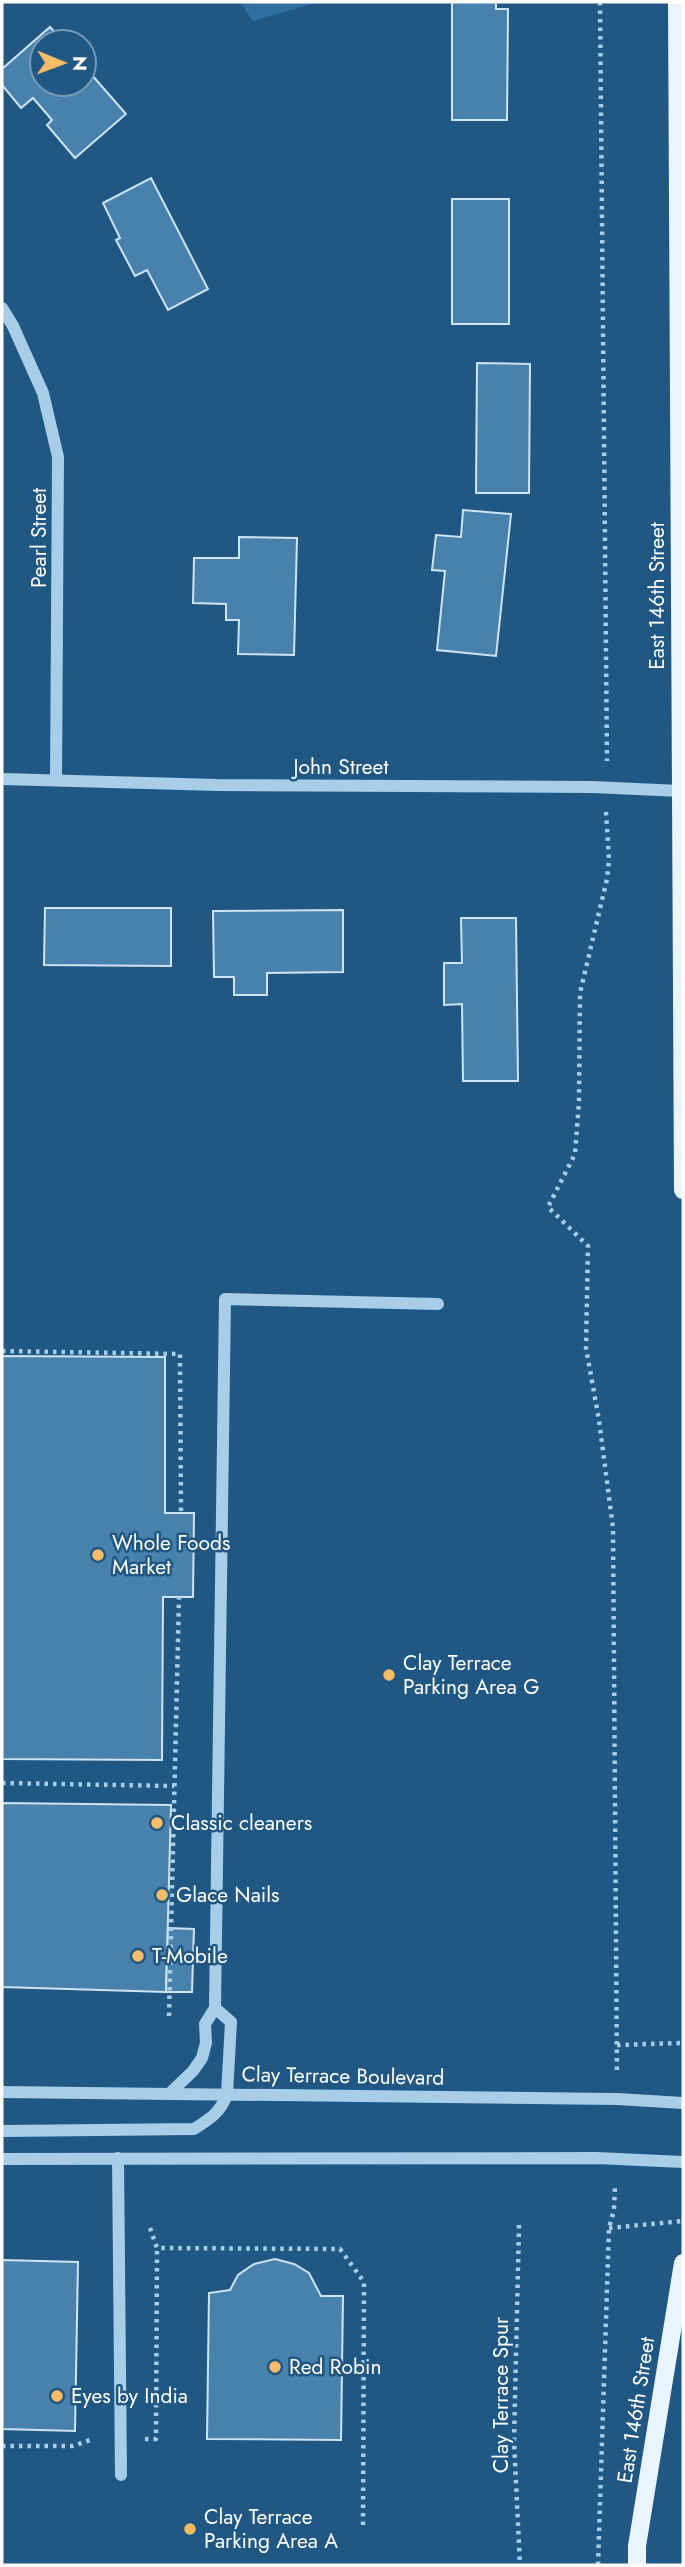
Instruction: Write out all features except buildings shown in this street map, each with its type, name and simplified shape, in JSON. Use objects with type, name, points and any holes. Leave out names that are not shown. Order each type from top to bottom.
[{"type":"main road","name":"East 146th Street","points":[[677,2],[683,1190]]},
{"type":"main road","name":"East 146th Street","points":[[637,2565],[637,2546],[683,2263]]},
{"type":"street","name":"Pearl Street","points":[[2,308],[43,393],[58,457],[56,780]]},
{"type":"street","name":"John Street","points":[[2,779],[217,785],[593,787],[680,791]]},
{"type":"street","points":[[169,2094],[193,2071],[202,2058],[206,2043],[205,2024],[215,2008],[225,1299],[438,1304]]},
{"type":"street","points":[[2,2131],[194,2129],[214,2117],[228,2094],[231,2022],[215,2008]]},
{"type":"street","name":"Clay Terrace Boulevard","points":[[2,2092],[617,2099],[683,2103]]},
{"type":"street","points":[[118,2158],[121,2475]]},
{"type":"street","points":[[2,2159],[596,2158],[683,2162]]},
{"type":"path","points":[[600,2],[608,740]]},
{"type":"path","points":[[607,827],[607,879],[580,993],[579,1102],[575,1154],[548,1206],[588,1247],[586,1348],[612,1511],[617,2045],[683,2043]]},
{"type":"path","points":[[2,1351],[180,1354],[181,1513]]},
{"type":"path","points":[[169,2016],[179,1597]]},
{"type":"path","points":[[2,1783],[174,1786]]},
{"type":"path","points":[[598,2565],[609,2228],[683,2221]]},
{"type":"path","name":"Clay Terrace Spur","points":[[519,2225],[514,2441],[520,2565]]},
{"type":"path","points":[[150,2228],[157,2248],[340,2249],[364,2282],[363,2530]]},
{"type":"path","points":[[2,2446],[73,2446],[93,2439]]},
{"type":"shaded area","points":[[240,2],[319,2],[253,21]]},
{"type":"place","name":"Whole Foods Market","points":[[98,1555]]},
{"type":"place","name":"Clay Terrace Parking Area G","points":[[389,1675]]},
{"type":"place","name":"Classic cleaners","points":[[157,1823]]},
{"type":"place","name":"Glace Nails","points":[[162,1895]]},
{"type":"place","name":"T-Mobile","points":[[138,1956]]},
{"type":"place","name":"Red Robin","points":[[275,2367]]},
{"type":"place","name":"Eyes by India","points":[[57,2396]]},
{"type":"place","name":"Clay Terrace Parking Area A","points":[[190,2529]]}]
